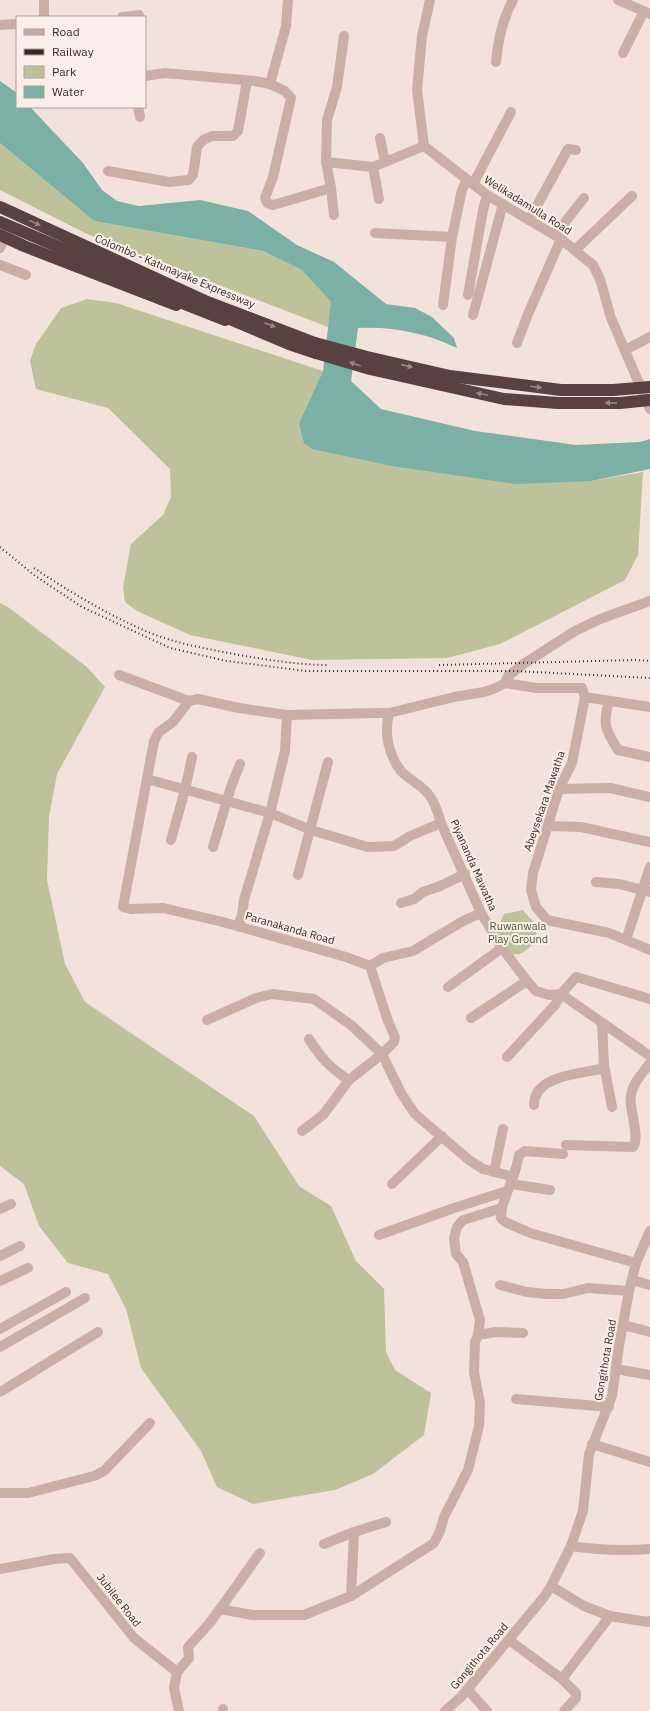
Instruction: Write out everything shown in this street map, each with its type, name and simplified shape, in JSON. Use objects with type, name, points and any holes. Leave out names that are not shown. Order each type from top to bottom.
[{"type":"highway","name":"Colombo - Katunayake Expressway","points":[[0,207],[315,348],[378,371],[504,399],[566,403],[620,403],[650,400]]},
{"type":"highway","name":"Colombo - Katunayake Expressway","points":[[0,222],[289,344],[367,357],[450,376],[561,390],[613,390],[650,387]]},
{"type":"highway","points":[[0,228],[26,240],[259,334]]},
{"type":"highway","points":[[1,242],[24,246],[223,323],[289,344]]},
{"type":"street","points":[[44,0],[44,16]]},
{"type":"street","points":[[270,84],[286,26],[288,0]]},
{"type":"street","points":[[326,162],[373,167],[424,146],[417,90],[422,36],[430,0]]},
{"type":"street","points":[[496,62],[497,46],[504,16],[513,0]]},
{"type":"street","points":[[618,0],[647,12],[624,53]]},
{"type":"street","points":[[130,16],[139,15]]},
{"type":"street","points":[[0,25],[16,24]]},
{"type":"street","points":[[334,215],[326,162],[326,120],[337,87],[344,36]]},
{"type":"street","points":[[146,76],[165,73],[247,81],[270,84],[285,91],[291,98],[273,177],[265,198],[267,203],[273,205],[331,188]]},
{"type":"street","points":[[108,171],[169,182],[189,180],[193,175],[196,147],[203,140],[212,136],[233,136],[238,131],[247,81]]},
{"type":"street","points":[[442,305],[452,237],[462,190],[470,182],[511,112]]},
{"type":"street","points":[[380,138],[386,162]]},
{"type":"street","name":"Welikadamulla Road","points":[[424,146],[487,195],[558,237],[593,265],[600,279],[611,318],[650,409]]},
{"type":"street","points":[[529,220],[568,149],[576,150]]},
{"type":"street","points":[[373,167],[379,199]]},
{"type":"street","points":[[468,295],[482,210],[487,195]]},
{"type":"street","points":[[575,250],[632,196]]},
{"type":"street","points":[[517,343],[558,237],[584,198]]},
{"type":"street","points":[[474,315],[503,204]]},
{"type":"street","points":[[374,233],[452,237]]},
{"type":"street","points":[[0,265],[26,276]]},
{"type":"street","points":[[625,350],[650,337]]},
{"type":"street","points":[[119,675],[189,701],[198,699],[239,708],[287,715],[389,713],[496,688],[505,683],[508,676],[525,663],[575,631],[600,619],[650,601]]},
{"type":"street","points":[[505,683],[536,688],[582,688],[585,697],[609,702],[650,707]]},
{"type":"street","name":"Abeysekara Mawatha","points":[[585,697],[572,763],[559,789],[533,873],[531,890],[536,907],[547,920],[610,933],[650,950]]},
{"type":"street","points":[[189,701],[172,722],[159,732],[154,741],[147,779],[270,813],[311,830],[368,846],[394,846],[410,836],[441,823]]},
{"type":"street","points":[[609,702],[606,713],[606,728],[618,750],[650,757]]},
{"type":"street","name":"Piyananda Mawatha","points":[[389,713],[386,725],[387,741],[392,755],[401,771],[429,794],[437,808],[441,823],[481,913],[502,948],[527,981],[536,990],[550,995],[560,994],[650,1056]]},
{"type":"street","points":[[238,926],[242,915],[244,900],[270,813],[285,751],[287,715]]},
{"type":"street","points":[[171,840],[185,790],[192,757]]},
{"type":"street","points":[[298,875],[328,762]]},
{"type":"street","points":[[213,847],[231,787],[240,764]]},
{"type":"street","name":"Paranakanda Road","points":[[147,779],[123,907],[131,909],[163,908],[238,926],[346,957],[370,966]]},
{"type":"street","points":[[559,789],[610,788],[650,797]]},
{"type":"street","points":[[548,826],[581,827],[650,842]]},
{"type":"street","points":[[626,940],[646,891],[650,867]]},
{"type":"street","points":[[401,903],[414,899],[423,892],[440,886],[464,874]]},
{"type":"street","points":[[596,882],[619,884],[646,891]]},
{"type":"street","points":[[302,1131],[323,1114],[349,1080],[382,1054],[394,1042],[395,1037],[388,1021],[370,966],[383,958],[413,951],[463,921],[481,913]]},
{"type":"street","points":[[448,987],[502,948]]},
{"type":"street","points":[[507,1057],[555,1005],[560,994],[576,977],[650,999]]},
{"type":"street","points":[[471,1018],[527,981]]},
{"type":"street","points":[[207,1020],[256,998],[272,994],[314,999],[351,1025],[382,1054],[401,1093],[415,1114],[469,1160],[483,1169],[507,1175],[510,1184]]},
{"type":"street","points":[[602,1023],[604,1065],[612,1107]]},
{"type":"street","points":[[309,1039],[326,1063],[349,1080]]},
{"type":"street","points":[[636,1263],[530,1233],[505,1222],[501,1218],[502,1208],[516,1171],[519,1155],[525,1151],[633,1147],[635,1144],[635,1135],[630,1096],[634,1084],[650,1063]]},
{"type":"street","points":[[534,1105],[534,1098],[540,1088],[550,1081],[600,1069],[604,1065]]},
{"type":"street","points":[[494,1172],[503,1129]]},
{"type":"street","points":[[392,1184],[442,1136]]},
{"type":"street","points":[[379,1235],[454,1208],[510,1184],[550,1190]]},
{"type":"street","points":[[0,1209],[11,1204]]},
{"type":"street","points":[[220,1609],[252,1615],[304,1615],[351,1596],[434,1543],[444,1517],[468,1470],[479,1426],[480,1403],[474,1372],[475,1342],[478,1335],[480,1320],[463,1262],[456,1254],[454,1238],[457,1226],[463,1220],[502,1208]]},
{"type":"street","name":"Gongithota Road","points":[[445,1711],[468,1690],[551,1586],[570,1546],[583,1511],[589,1454],[609,1407],[612,1396],[623,1325],[636,1263],[649,1234]]},
{"type":"street","points":[[0,1256],[20,1246]]},
{"type":"street","points":[[0,1281],[28,1268]]},
{"type":"street","points":[[632,1280],[650,1285]]},
{"type":"street","points":[[500,1285],[527,1292],[546,1294],[563,1294],[588,1288],[629,1292]]},
{"type":"street","points":[[0,1329],[66,1292]]},
{"type":"street","points":[[0,1347],[85,1298]]},
{"type":"street","points":[[623,1325],[650,1332]]},
{"type":"street","points":[[0,1392],[98,1332]]},
{"type":"street","points":[[478,1335],[496,1332],[523,1333]]},
{"type":"street","points":[[616,1369],[650,1375]]},
{"type":"street","points":[[516,1399],[609,1407]]},
{"type":"street","points":[[0,1493],[28,1493],[94,1476],[104,1471],[150,1423]]},
{"type":"street","points":[[592,1444],[650,1462]]},
{"type":"street","points":[[324,1544],[354,1532],[386,1522]]},
{"type":"street","points":[[351,1596],[354,1532]]},
{"type":"street","points":[[570,1546],[596,1550],[623,1551],[650,1549]]},
{"type":"street","points":[[179,1711],[174,1688],[177,1672],[189,1658],[188,1647],[208,1625],[260,1553]]},
{"type":"street","name":"Jubilee Road","points":[[0,1569],[54,1559],[70,1558],[134,1638],[177,1672]]},
{"type":"street","points":[[551,1586],[584,1606],[610,1616],[650,1621]]},
{"type":"street","points":[[562,1679],[610,1616]]},
{"type":"street","points":[[509,1640],[562,1679],[576,1693],[576,1698],[564,1711]]},
{"type":"street","points":[[468,1690],[487,1711]]},
{"type":"green space","points":[[0,143],[94,221],[263,251],[302,270],[332,303],[328,327],[87,234],[0,190]]},
{"type":"green space","points":[[87,299],[116,303],[323,371],[299,423],[591,481],[643,472],[638,555],[625,580],[500,644],[447,658],[312,660],[190,635],[137,611],[125,602],[123,587],[131,544],[163,515],[171,497],[170,469],[108,408],[36,389],[30,361],[36,344],[61,308]]},
{"type":"green space","points":[[0,603],[8,607],[87,667],[105,687],[57,774],[49,816],[47,880],[65,964],[85,1002],[254,1116],[299,1186],[331,1206],[356,1261],[384,1289],[386,1352],[395,1370],[431,1393],[424,1435],[373,1474],[335,1490],[253,1504],[217,1487],[201,1451],[141,1368],[126,1309],[108,1274],[68,1263],[39,1226],[24,1184],[0,1166]]},
{"type":"green space","name":"Ruwanwala Play Ground","points":[[524,910],[524,912],[535,924],[536,936],[531,946],[527,950],[522,953],[510,954],[499,935],[499,927],[504,914]]},
{"type":"water","points":[[0,81],[16,92],[16,108],[31,108],[83,163],[102,190],[117,201],[139,206],[200,200],[248,211],[297,245],[334,262],[386,304],[415,308],[432,317],[454,338],[457,348],[434,338],[396,329],[358,328],[351,381],[381,409],[475,431],[576,445],[640,442],[650,439],[650,469],[591,481],[516,484],[392,466],[312,449],[304,443],[299,423],[323,371],[331,302],[302,270],[263,251],[94,221],[0,143]]},
{"type":"railway","points":[[0,547],[34,575],[82,607],[170,648],[227,661],[306,671],[515,671],[650,678]]},
{"type":"railway","points":[[34,568],[104,611],[148,632],[170,640],[239,655],[295,663],[329,665]]},
{"type":"railway","points":[[439,665],[634,660],[650,661]]}]
